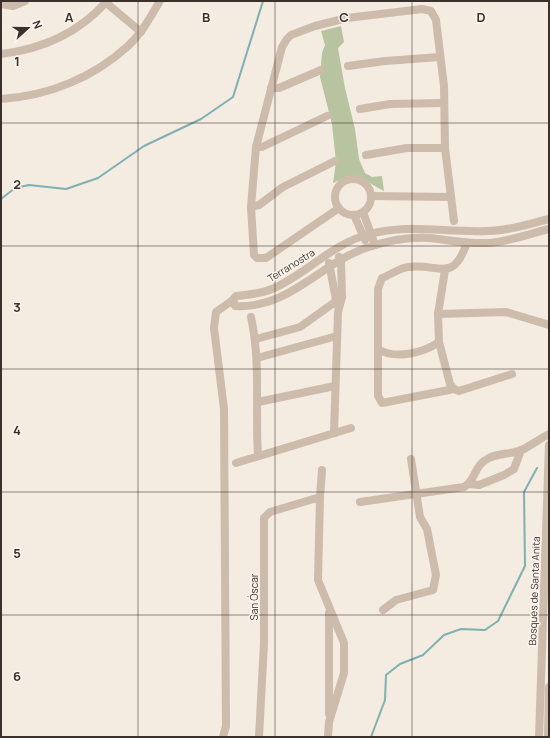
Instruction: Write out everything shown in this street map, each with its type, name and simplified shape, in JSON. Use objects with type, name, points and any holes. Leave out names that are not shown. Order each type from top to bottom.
[{"type":"street","points":[[1,4],[13,6],[25,1]]},
{"type":"street","points":[[1,100],[21,98],[51,91],[79,79],[103,66],[129,45],[141,32],[160,1]]},
{"type":"street","points":[[1,54],[38,47],[57,40],[75,30],[106,2],[141,32]]},
{"type":"street","points":[[338,208],[266,258],[257,258],[253,251],[251,207],[256,147],[282,47],[291,35],[315,26],[346,18],[422,9],[431,12],[436,20],[444,103],[445,148],[454,221]]},
{"type":"street","points":[[348,66],[385,61],[440,57]]},
{"type":"street","points":[[271,88],[279,88],[321,70]]},
{"type":"street","points":[[360,108],[390,104],[444,103]]},
{"type":"street","points":[[256,147],[262,147],[327,116]]},
{"type":"street","points":[[366,155],[407,148],[445,148]]},
{"type":"street","points":[[251,207],[259,205],[283,188],[335,161]]},
{"type":"street","points":[[352,179],[365,184],[371,196],[368,208],[363,212],[354,215],[345,214],[338,208],[335,194],[339,185],[352,179]]},
{"type":"street","points":[[371,196],[451,197]]},
{"type":"street","points":[[363,212],[371,246]]},
{"type":"street","points":[[354,215],[368,235]]},
{"type":"street","name":"Terranostra","points":[[223,737],[226,726],[224,409],[214,328],[216,312],[233,300],[236,296],[257,294],[271,290],[297,276],[336,250],[368,235],[392,230],[429,228],[487,231],[509,229],[549,219]]},
{"type":"street","points":[[233,300],[235,306],[261,305],[289,294],[341,260],[371,246],[394,241],[428,238],[467,243],[488,243],[549,229]]},
{"type":"street","points":[[467,243],[462,257],[456,265],[445,270],[430,266],[406,267],[382,278],[378,289],[378,396],[382,403],[454,389],[459,391],[512,374]]},
{"type":"street","points":[[334,433],[341,260],[336,250]]},
{"type":"street","points":[[326,256],[339,299]]},
{"type":"street","points":[[445,270],[438,314],[440,342],[450,384],[454,389]]},
{"type":"street","points":[[256,339],[300,327],[339,299]]},
{"type":"street","points":[[438,314],[506,312],[549,325]]},
{"type":"street","points":[[251,317],[256,339],[257,358],[258,456]]},
{"type":"street","points":[[257,358],[337,336]]},
{"type":"street","points":[[378,349],[385,353],[411,353],[429,350],[440,342]]},
{"type":"street","points":[[258,402],[335,386]]},
{"type":"street","points":[[236,463],[351,428]]},
{"type":"street","points":[[360,502],[458,490],[469,484],[474,479],[476,470],[484,461],[492,456],[521,450],[549,434]]},
{"type":"street","name":"Bosques de Santa Anita","points":[[539,737],[546,635],[549,445]]},
{"type":"street","points":[[469,484],[479,485],[504,476],[514,470],[521,450]]},
{"type":"street","points":[[383,610],[396,600],[433,590],[436,575],[427,529],[420,517],[412,459]]},
{"type":"street","points":[[322,470],[318,580],[329,610],[344,643],[344,673],[329,722]]},
{"type":"street","name":"San Óscar","points":[[259,737],[264,643],[264,518],[270,512],[320,497]]},
{"type":"street","points":[[328,737],[329,610]]},
{"type":"street","points":[[548,737],[549,687]]},
{"type":"green space","points":[[341,26],[344,42],[338,48],[345,88],[355,129],[359,159],[365,173],[372,177],[382,176],[384,191],[360,177],[355,176],[333,183],[336,162],[332,124],[320,77],[322,53],[325,45],[321,31]]},
{"type":"waterway","points":[[1,199],[15,188],[29,185],[66,189],[98,178],[144,146],[201,119],[233,97],[263,1]]},
{"type":"waterway","points":[[371,737],[385,700],[386,675],[400,664],[423,655],[444,635],[461,629],[485,630],[498,621],[525,566],[524,492],[537,468]]}]
